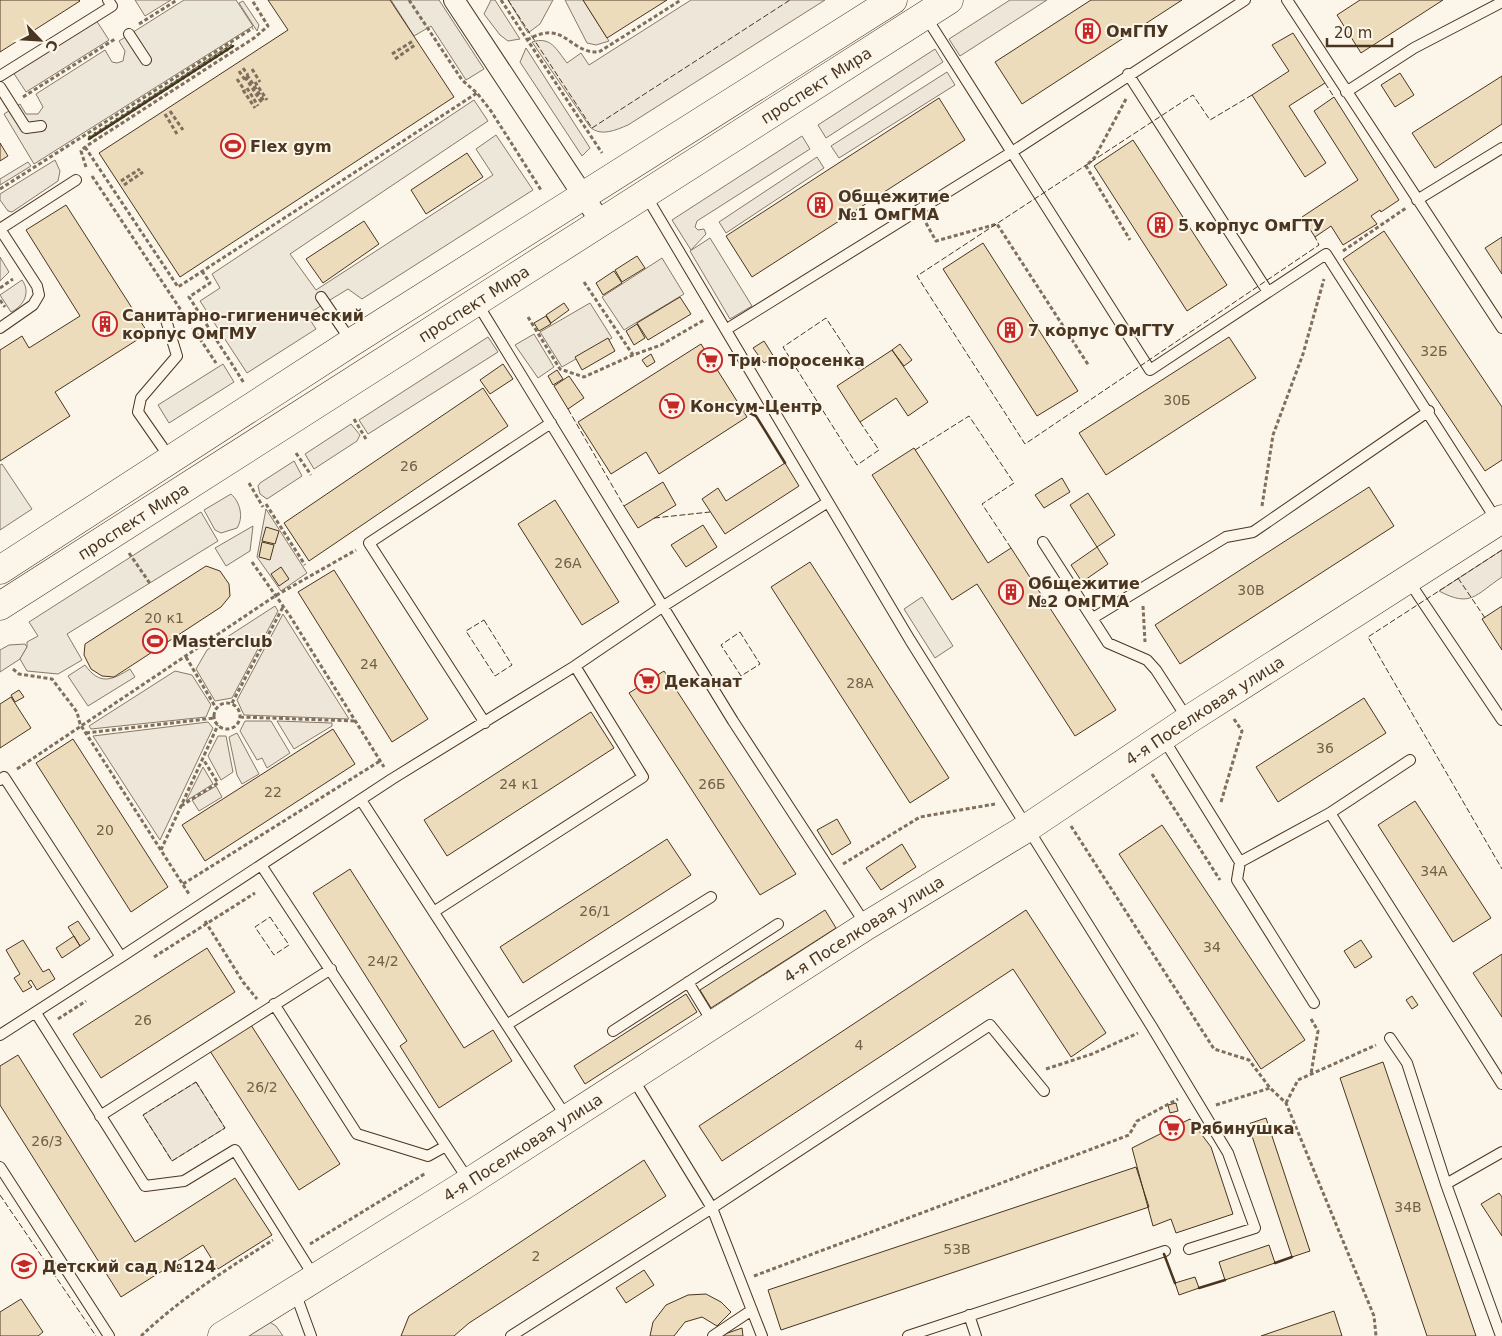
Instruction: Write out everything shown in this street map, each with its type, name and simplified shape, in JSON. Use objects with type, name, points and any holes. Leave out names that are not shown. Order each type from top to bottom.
[{"type":"main road","name":"проспект Мира","points":[[0,606],[217,448],[352,342],[893,0]]},
{"type":"main road","name":"проспект Мира","points":[[0,570],[170,459],[217,448],[476,301],[949,0]]},
{"type":"main road","name":"4-я Поселковая улица","points":[[222,1336],[469,1182],[712,1023],[1027,828],[1188,720],[1500,520]]},
{"type":"street","points":[[454,0],[600,221]]},
{"type":"lane","points":[[0,76],[112,6],[108,0]]},
{"type":"lane","points":[[727,329],[1012,152],[1128,74],[1245,0]]},
{"type":"lane","points":[[1287,0],[1502,328]]},
{"type":"lane","points":[[1346,92],[1414,48],[1502,2]]},
{"type":"lane","points":[[925,16],[1150,370],[1326,254],[1500,520]]},
{"type":"lane","points":[[128,32],[146,60]]},
{"type":"lane","points":[[1128,74],[1268,292]]},
{"type":"lane","points":[[0,87],[26,128],[41,126]]},
{"type":"lane","points":[[1417,200],[1502,148]]},
{"type":"lane","points":[[0,328],[33,305],[39,295],[37,286],[0,229],[76,180]]},
{"type":"lane","points":[[644,194],[717,312],[910,640],[1152,1027],[1228,1153],[1255,1228],[1189,1249]]},
{"type":"lane","points":[[321,297],[352,342]]},
{"type":"lane","points":[[476,301],[733,721],[866,926]]},
{"type":"lane","points":[[166,320],[177,356],[141,398],[138,412],[170,459]]},
{"type":"lane","points":[[1093,618],[1226,537],[1253,532],[1429,411]]},
{"type":"lane","points":[[485,723],[370,543],[551,423]]},
{"type":"lane","points":[[0,1035],[392,780],[576,666],[662,607],[828,502]]},
{"type":"lane","points":[[1043,542],[1108,643],[1147,660],[1156,670],[1188,720]]},
{"type":"lane","points":[[1407,579],[1502,720]]},
{"type":"lane","points":[[435,911],[643,777],[576,666]]},
{"type":"lane","points":[[1162,738],[1240,862],[1237,880],[1314,1003]]},
{"type":"lane","points":[[1240,862],[1330,813],[1410,760]]},
{"type":"lane","points":[[2,779],[121,957]]},
{"type":"lane","points":[[361,800],[435,911],[567,1118]]},
{"type":"lane","points":[[1330,813],[1502,1084]]},
{"type":"lane","points":[[260,865],[331,969],[469,1182]]},
{"type":"lane","points":[[508,1024],[711,897]]},
{"type":"lane","points":[[613,1031],[778,924]]},
{"type":"lane","points":[[100,1116],[331,969]]},
{"type":"lane","points":[[688,982],[712,1023]]},
{"type":"lane","points":[[270,1007],[357,1134],[428,1156],[446,1146]]},
{"type":"lane","points":[[36,1013],[144,1186],[184,1181],[235,1150],[299,1251],[311,1336]]},
{"type":"lane","points":[[511,1336],[712,1208],[990,1025],[1044,1091]]},
{"type":"lane","points":[[1390,1038],[1407,1063],[1446,1184],[1500,1336]]},
{"type":"lane","points":[[631,1076],[712,1208],[762,1336]]},
{"type":"lane","points":[[1446,1184],[1502,1152]]},
{"type":"lane","points":[[0,1167],[109,1336]]},
{"type":"lane","points":[[908,1336],[1165,1251]]},
{"type":"lane","points":[[713,1336],[752,1310]]},
{"type":"lane","points":[[969,1315],[976,1336]]},
{"type":"path","points":[[11,104],[177,0]]},
{"type":"path","points":[[216,363],[85,165],[82,152],[85,147],[254,38],[268,26],[252,0]]},
{"type":"path","points":[[409,0],[462,80],[477,93],[541,190]]},
{"type":"path","points":[[501,0],[602,153]]},
{"type":"path","points":[[527,40],[544,33],[560,33],[588,52],[600,52],[682,0]]},
{"type":"path","points":[[0,189],[253,28]]},
{"type":"path","points":[[392,54],[412,41]]},
{"type":"path","points":[[395,59],[415,45]]},
{"type":"path","points":[[244,68],[250,87],[262,103]]},
{"type":"path","points":[[252,69],[260,82]]},
{"type":"path","points":[[239,71],[262,103]]},
{"type":"path","points":[[245,75],[262,103]]},
{"type":"path","points":[[245,75],[258,90]]},
{"type":"path","points":[[245,75],[254,94]]},
{"type":"path","points":[[237,79],[250,87]]},
{"type":"path","points":[[1130,240],[1086,166],[1095,157],[1134,84]]},
{"type":"path","points":[[85,147],[178,287],[477,93]]},
{"type":"path","points":[[170,111],[183,130]]},
{"type":"path","points":[[165,114],[177,134]]},
{"type":"path","points":[[121,181],[142,170],[124,185]]},
{"type":"path","points":[[1253,532],[1262,506],[1273,435],[1303,354],[1322,289],[1325,268],[1330,261],[1417,200]]},
{"type":"path","points":[[918,209],[936,241],[997,224],[1089,366]]},
{"type":"path","points":[[202,271],[210,283],[189,297],[244,383]]},
{"type":"path","points":[[584,282],[633,355]]},
{"type":"path","points":[[528,317],[560,369],[584,377],[633,355],[661,345],[717,312]]},
{"type":"path","points":[[354,419],[366,439]]},
{"type":"path","points":[[296,453],[311,475]]},
{"type":"path","points":[[249,484],[305,565]]},
{"type":"path","points":[[2,779],[80,724],[275,596],[370,543]]},
{"type":"path","points":[[129,553],[151,585]]},
{"type":"path","points":[[252,562],[283,607],[392,780]]},
{"type":"path","points":[[1141,588],[1147,660]]},
{"type":"path","points":[[232,703],[283,607]]},
{"type":"path","points":[[186,656],[216,708],[214,718],[218,725],[230,729],[236,725],[240,717],[239,710],[232,703],[224,703],[216,708]]},
{"type":"path","points":[[13,669],[19,674],[52,679],[77,712],[80,724],[197,908]]},
{"type":"path","points":[[1215,822],[1242,731],[1232,716]]},
{"type":"path","points":[[240,717],[356,721]]},
{"type":"path","points":[[86,733],[214,718]]},
{"type":"path","points":[[161,850],[218,725]]},
{"type":"path","points":[[181,806],[218,783],[203,759]]},
{"type":"path","points":[[183,884],[380,761]]},
{"type":"path","points":[[831,871],[920,817],[1010,801]]},
{"type":"path","points":[[1069,822],[1214,1049],[1249,1060],[1270,1088],[1286,1103],[1374,1316],[1376,1336]]},
{"type":"path","points":[[146,962],[255,893]]},
{"type":"path","points":[[204,918],[243,982],[270,1007]]},
{"type":"path","points":[[45,1028],[92,997]]},
{"type":"path","points":[[1031,1074],[1092,1054],[1152,1027]]},
{"type":"path","points":[[1286,1103],[1298,1080],[1390,1038]]},
{"type":"path","points":[[741,1281],[1129,1135],[1138,1121],[1186,1094],[1201,1110],[1270,1088]]},
{"type":"path","points":[[299,1251],[453,1156]]},
{"type":"path","points":[[141,1336],[165,1313],[201,1286],[286,1231]]},
{"type":"shaded area","points":[[135,0],[171,0],[145,16]]},
{"type":"shaded area","points":[[184,0],[236,0],[253,26],[34,164],[4,114],[20,104],[26,114],[38,114],[43,107],[36,94],[105,50],[112,62],[123,61],[125,51],[119,41]]},
{"type":"shaded area","points":[[391,0],[439,0],[484,69],[466,80],[431,26],[414,36]]},
{"type":"shaded area","points":[[491,0],[495,0],[520,39],[508,41],[500,35],[484,14]]},
{"type":"shaded area","points":[[508,0],[553,0],[540,24],[528,33]]},
{"type":"shaded area","points":[[565,0],[583,0],[609,41],[596,45],[587,43]]},
{"type":"shaded area","points":[[691,0],[825,0],[628,125],[609,132],[599,132],[590,127],[532,42],[549,42],[567,63],[581,53],[589,65]]},
{"type":"shaded area","points":[[1010,0],[1047,0],[960,56],[949,39]]},
{"type":"shaded area","points":[[243,1],[259,25],[257,31],[239,3]]},
{"type":"shaded area","points":[[96,20],[109,40],[26,92],[13,72]]},
{"type":"shaded area","points":[[232,44],[89,139],[88,138]]},
{"type":"shaded area","points":[[526,48],[590,148],[582,156],[520,62]]},
{"type":"shaded area","points":[[935,49],[943,62],[826,138],[818,125]]},
{"type":"shaded area","points":[[947,72],[955,85],[839,158],[831,146]]},
{"type":"shaded area","points":[[474,100],[488,121],[290,254],[316,290],[493,175],[476,149],[496,135],[533,190],[362,299],[348,289],[325,303],[307,315],[316,329],[247,373],[200,301],[220,288],[212,274]]},
{"type":"shaded area","points":[[802,136],[810,149],[697,221],[695,227],[698,230],[704,229],[706,234],[691,250],[672,220]]},
{"type":"shaded area","points":[[817,157],[824,168],[726,233],[719,222]]},
{"type":"shaded area","points":[[55,160],[60,171],[58,181],[12,212],[8,211],[0,200],[0,194]]},
{"type":"shaded area","points":[[28,162],[31,166],[0,185],[0,179]]},
{"type":"shaded area","points":[[710,238],[752,306],[730,319],[690,251]]},
{"type":"shaded area","points":[[0,257],[9,272],[0,281]]},
{"type":"shaded area","points":[[662,258],[684,294],[624,330],[602,297]]},
{"type":"shaded area","points":[[22,280],[26,289],[25,298],[11,312],[0,295]]},
{"type":"shaded area","points":[[590,303],[612,338],[562,367],[540,332]]},
{"type":"shaded area","points":[[534,334],[554,367],[538,378],[515,345]]},
{"type":"shaded area","points":[[488,337],[498,352],[368,434],[359,420]]},
{"type":"shaded area","points":[[223,364],[234,382],[169,423],[158,405]]},
{"type":"shaded area","points":[[351,424],[360,435],[357,441],[314,469],[305,454]]},
{"type":"shaded area","points":[[294,461],[302,476],[267,499],[260,494],[258,486],[260,483]]},
{"type":"shaded area","points":[[2,464],[32,509],[0,530],[0,465]]},
{"type":"shaded area","points":[[231,494],[237,501],[240,510],[239,524],[237,528],[221,533],[215,530],[204,510]]},
{"type":"shaded area","points":[[266,509],[307,573],[281,591],[257,557]]},
{"type":"shaded area","points":[[201,512],[218,541],[67,634],[82,660],[58,674],[27,671],[20,659],[27,647],[27,642],[38,636],[29,622]]},
{"type":"shaded area","points":[[253,526],[250,551],[226,566],[215,548]]},
{"type":"shaded area","points":[[1502,550],[1502,577],[1479,594],[1466,599],[1459,599],[1439,591]]},
{"type":"shaded area","points":[[922,597],[953,646],[935,658],[904,609]]},
{"type":"shaded area","points":[[275,606],[278,611],[232,698],[215,701],[196,669],[207,650]]},
{"type":"shaded area","points":[[283,614],[349,719],[244,715],[237,700]]},
{"type":"shaded area","points":[[25,644],[27,647],[20,659],[0,672],[0,650],[9,645]]},
{"type":"shaded area","points":[[85,665],[91,672],[101,678],[112,678],[130,669],[135,677],[88,706],[68,676]]},
{"type":"shaded area","points":[[175,671],[192,675],[211,705],[206,717],[91,729],[89,726]]},
{"type":"shaded area","points":[[245,721],[271,721],[290,753],[267,768],[262,758],[257,760],[240,731]]},
{"type":"shaded area","points":[[277,721],[332,723],[332,726],[294,749]]},
{"type":"shaded area","points":[[208,722],[213,728],[160,840],[93,736]]},
{"type":"shaded area","points":[[237,733],[259,774],[242,784],[237,775],[229,737]]},
{"type":"shaded area","points":[[218,736],[226,736],[233,772],[221,780],[208,756]]},
{"type":"shaded area","points":[[203,767],[213,784],[186,801]]},
{"type":"shaded area","points":[[216,786],[222,797],[199,811],[192,800]]},
{"type":"shaded area","points":[[196,1082],[225,1128],[172,1161],[143,1115]]},
{"type":"shaded area","points":[[268,1321],[276,1326],[283,1336],[235,1336]]},
{"type":"building","points":[[0,0],[79,0],[80,1],[0,52]]},
{"type":"building","points":[[268,0],[390,0],[454,97],[180,277],[99,153],[288,30]]},
{"type":"building","points":[[583,0],[667,0],[607,38]]},
{"type":"building","name":"ОмГПУ","points":[[1091,0],[1182,0],[1022,104],[995,62]]},
{"type":"building","points":[[1360,0],[1443,0],[1361,53],[1337,15]]},
{"type":"building","points":[[1293,33],[1325,83],[1289,106],[1326,163],[1305,177],[1252,95],[1289,71],[1272,45]]},
{"type":"building","points":[[1400,73],[1414,95],[1395,107],[1381,85]]},
{"type":"building","points":[[1502,76],[1502,124],[1435,168],[1412,133]]},
{"type":"building","points":[[1334,97],[1399,200],[1371,216],[1377,224],[1343,245],[1331,226],[1315,237],[1302,217],[1358,180],[1314,111]]},
{"type":"building","name":"Общежитие №1 ОмГМА","points":[[939,98],[965,140],[752,277],[726,236]]},
{"type":"building","name":"5 корпус ОмГТУ","points":[[1133,140],[1227,285],[1187,311],[1094,166]]},
{"type":"building","points":[[0,143],[8,156],[0,161]]},
{"type":"building","points":[[467,153],[483,177],[426,214],[411,190]]},
{"type":"building","name":"Санитарно-гигиенический корпус ОмГМУ","points":[[66,205],[148,333],[55,392],[70,416],[0,461],[0,350],[22,336],[29,348],[80,316],[26,230]]},
{"type":"building","points":[[364,221],[379,244],[323,283],[306,259]]},
{"type":"building","points":[[1384,231],[1502,407],[1502,460],[1485,471],[1343,259]]},
{"type":"building","points":[[1502,237],[1502,274],[1485,248]]},
{"type":"building","name":"7 корпус ОмГТУ","points":[[983,243],[1078,391],[1037,416],[943,269]]},
{"type":"building","points":[[637,256],[645,268],[622,282],[615,270]]},
{"type":"building","points":[[614,271],[622,283],[603,295],[596,283]]},
{"type":"building","points":[[680,297],[691,314],[648,340],[637,323]]},
{"type":"building","points":[[564,303],[569,310],[551,323],[546,315]]},
{"type":"building","points":[[546,316],[551,324],[539,331],[534,323]]},
{"type":"building","points":[[637,324],[645,338],[634,345],[626,331]]},
{"type":"building","points":[[1229,337],[1256,378],[1106,475],[1079,433]]},
{"type":"building","points":[[608,338],[615,351],[582,370],[575,357]]},
{"type":"building","points":[[764,341],[774,357],[764,363],[753,348]]},
{"type":"building","name":"Консум-Центр","points":[[701,344],[747,417],[659,474],[646,452],[611,474],[578,422]]},
{"type":"building","points":[[900,344],[912,360],[904,366],[892,350]]},
{"type":"building","points":[[892,350],[928,402],[908,416],[896,398],[860,422],[837,386]]},
{"type":"building","points":[[651,354],[655,362],[647,367],[642,360]]},
{"type":"building","points":[[503,364],[513,379],[490,394],[480,380]]},
{"type":"building","points":[[557,370],[563,379],[553,385],[548,376]]},
{"type":"building","points":[[569,376],[584,398],[568,409],[554,386]]},
{"type":"building","points":[[483,388],[508,426],[309,561],[284,523]]},
{"type":"building","name":"Общежитие №2 ОмГМА","points":[[914,448],[988,563],[1011,548],[1116,710],[1075,736],[977,584],[952,600],[872,475]]},
{"type":"building","points":[[785,463],[799,486],[725,534],[702,499],[718,488],[726,501]]},
{"type":"building","points":[[1062,478],[1070,492],[1044,508],[1035,495]]},
{"type":"building","points":[[663,482],[676,505],[638,528],[624,506]]},
{"type":"building","points":[[1369,487],[1394,526],[1180,664],[1155,625]]},
{"type":"building","points":[[1088,493],[1115,535],[1097,547],[1070,505]]},
{"type":"building","points":[[555,500],[619,602],[582,625],[518,524]]},
{"type":"building","points":[[703,525],[717,547],[686,567],[671,545]]},
{"type":"building","points":[[266,527],[279,531],[275,544],[262,541]]},
{"type":"building","points":[[262,542],[274,545],[270,560],[259,557]]},
{"type":"building","points":[[1097,547],[1108,564],[1082,582],[1071,565]]},
{"type":"building","points":[[810,562],[949,778],[910,803],[771,587]]},
{"type":"building","points":[[206,566],[220,571],[229,584],[230,596],[221,607],[114,677],[102,676],[91,669],[84,655],[85,644]]},
{"type":"building","points":[[281,567],[289,579],[279,586],[271,574]]},
{"type":"building","points":[[334,570],[428,719],[392,742],[298,592]]},
{"type":"building","points":[[1502,606],[1502,650],[1482,619]]},
{"type":"building","points":[[664,671],[796,874],[760,895],[629,693]]},
{"type":"building","points":[[19,690],[24,697],[15,702],[11,695]]},
{"type":"building","points":[[11,697],[31,728],[0,748],[0,704]]},
{"type":"building","points":[[1364,698],[1386,733],[1278,802],[1256,767]]},
{"type":"building","points":[[591,712],[614,748],[447,856],[424,820]]},
{"type":"building","points":[[333,729],[355,764],[205,861],[182,825]]},
{"type":"building","points":[[73,739],[168,887],[131,912],[36,763]]},
{"type":"building","points":[[1415,801],[1491,918],[1453,942],[1378,825]]},
{"type":"building","points":[[837,819],[851,843],[832,855],[817,830]]},
{"type":"building","points":[[1162,825],[1305,1040],[1261,1069],[1119,854]]},
{"type":"building","points":[[667,839],[691,875],[523,983],[500,947]]},
{"type":"building","points":[[902,844],[916,867],[881,890],[866,868]]},
{"type":"building","points":[[350,869],[464,1048],[493,1030],[512,1061],[439,1108],[400,1046],[407,1041],[313,893]]},
{"type":"building","points":[[825,910],[836,928],[711,1008],[700,990]]},
{"type":"building","points":[[1026,910],[1106,1033],[1071,1057],[1013,969],[722,1161],[699,1126]]},
{"type":"building","points":[[78,921],[90,939],[80,946],[68,927]]},
{"type":"building","points":[[74,936],[80,946],[62,958],[56,948]]},
{"type":"building","points":[[23,940],[43,972],[49,969],[55,979],[37,990],[31,980],[28,982],[32,987],[23,992],[14,978],[20,974],[6,950]]},
{"type":"building","points":[[1361,940],[1372,957],[1355,968],[1344,951]]},
{"type":"building","points":[[207,948],[235,992],[101,1078],[73,1034]]},
{"type":"building","points":[[1502,954],[1502,1017],[1473,973]]},
{"type":"building","points":[[686,994],[697,1012],[585,1084],[574,1066]]},
{"type":"building","points":[[1412,996],[1418,1005],[1412,1009],[1406,1000]]},
{"type":"building","points":[[251,1025],[340,1164],[299,1190],[210,1051]]},
{"type":"building","points":[[18,1055],[135,1242],[235,1178],[272,1235],[218,1269],[203,1245],[121,1297],[0,1105],[0,1066]]},
{"type":"building","points":[[1383,1062],[1476,1336],[1427,1336],[1340,1078]]},
{"type":"building","points":[[1176,1103],[1178,1111],[1170,1113],[1168,1105]]},
{"type":"building","points":[[1266,1118],[1310,1251],[1292,1257],[1248,1124]]},
{"type":"building","points":[[1190,1119],[1211,1147],[1233,1214],[1176,1233],[1171,1219],[1153,1226],[1132,1148]]},
{"type":"building","points":[[644,1160],[666,1196],[469,1323],[454,1336],[401,1336],[409,1316]]},
{"type":"building","points":[[1136,1167],[1149,1207],[781,1330],[768,1290]]},
{"type":"building","points":[[1499,1193],[1502,1197],[1502,1236],[1481,1204]]},
{"type":"building","points":[[1269,1245],[1275,1263],[1225,1280],[1219,1262]]},
{"type":"building","points":[[644,1270],[654,1285],[626,1303],[616,1288]]},
{"type":"building","points":[[1195,1277],[1199,1288],[1179,1295],[1175,1283]]},
{"type":"building","points":[[706,1294],[721,1302],[731,1312],[717,1326],[702,1317],[685,1322],[674,1336],[650,1336],[653,1322],[666,1305],[688,1295]]},
{"type":"building","points":[[21,1299],[43,1332],[38,1336],[0,1336],[0,1312]]},
{"type":"building","points":[[1334,1311],[1342,1336],[1261,1336]]},
{"type":"building","points":[[742,1328],[743,1336],[722,1336],[722,1335]]},
{"type":"hedge","points":[[89,138],[232,46]]},
{"type":"fence","points":[[508,0],[592,128],[790,0]]},
{"type":"fence","points":[[1325,83],[1334,97]]},
{"type":"fence","points":[[1252,95],[1210,120],[1193,95],[917,276],[1025,444],[1319,245],[1315,237]]},
{"type":"fence","points":[[860,370],[826,318],[783,347],[857,465],[879,450],[860,422]]},
{"type":"fence","points":[[568,409],[624,506]]},
{"type":"fence","points":[[915,450],[969,416],[1014,483],[982,504],[1011,548]]},
{"type":"fence","points":[[654,518],[710,512]]},
{"type":"fence","points":[[1502,550],[1368,637],[1502,869]]},
{"type":"fence","points":[[1458,578],[1485,618]]},
{"type":"fence","points":[[484,620],[512,665],[495,676],[466,631],[484,620]]},
{"type":"fence","points":[[740,632],[760,664],[741,676],[721,645],[740,632]]},
{"type":"fence","points":[[270,917],[289,945],[274,955],[255,927],[270,917]]},
{"type":"fence","points":[[196,1082],[225,1128],[172,1161],[143,1115],[196,1082]]},
{"type":"fence","points":[[0,1195],[96,1336]]},
{"type":"wall","points":[[89,139],[233,46]]},
{"type":"wall","points":[[743,410],[756,416],[785,463]]},
{"type":"wall","points":[[1164,1254],[1175,1283]]},
{"type":"wall","points":[[1275,1263],[1292,1257]]},
{"type":"wall","points":[[1199,1288],[1225,1280]]},
{"type":"place","name":"ОмГПУ","points":[[1088,31]]},
{"type":"place","name":"Flex gym","points":[[233,146]]},
{"type":"place","name":"Общежитие №1 ОмГМА","points":[[820,205]]},
{"type":"place","name":"5 корпус ОмГТУ","points":[[1160,225]]},
{"type":"place","name":"Санитарно-гигиенический корпус ОмГМУ","points":[[105,324]]},
{"type":"place","name":"7 корпус ОмГТУ","points":[[1010,330]]},
{"type":"place","name":"Три поросенка","points":[[710,360]]},
{"type":"place","name":"Консум-Центр","points":[[672,406]]},
{"type":"place","name":"Общежитие №2 ОмГМА","points":[[1011,592]]},
{"type":"place","name":"Masterclub","points":[[155,641]]},
{"type":"place","name":"Деканат","points":[[647,681]]},
{"type":"place","name":"Рябинушка","points":[[1172,1128]]},
{"type":"place","name":"Детский сад №124","points":[[24,1266]]}]
